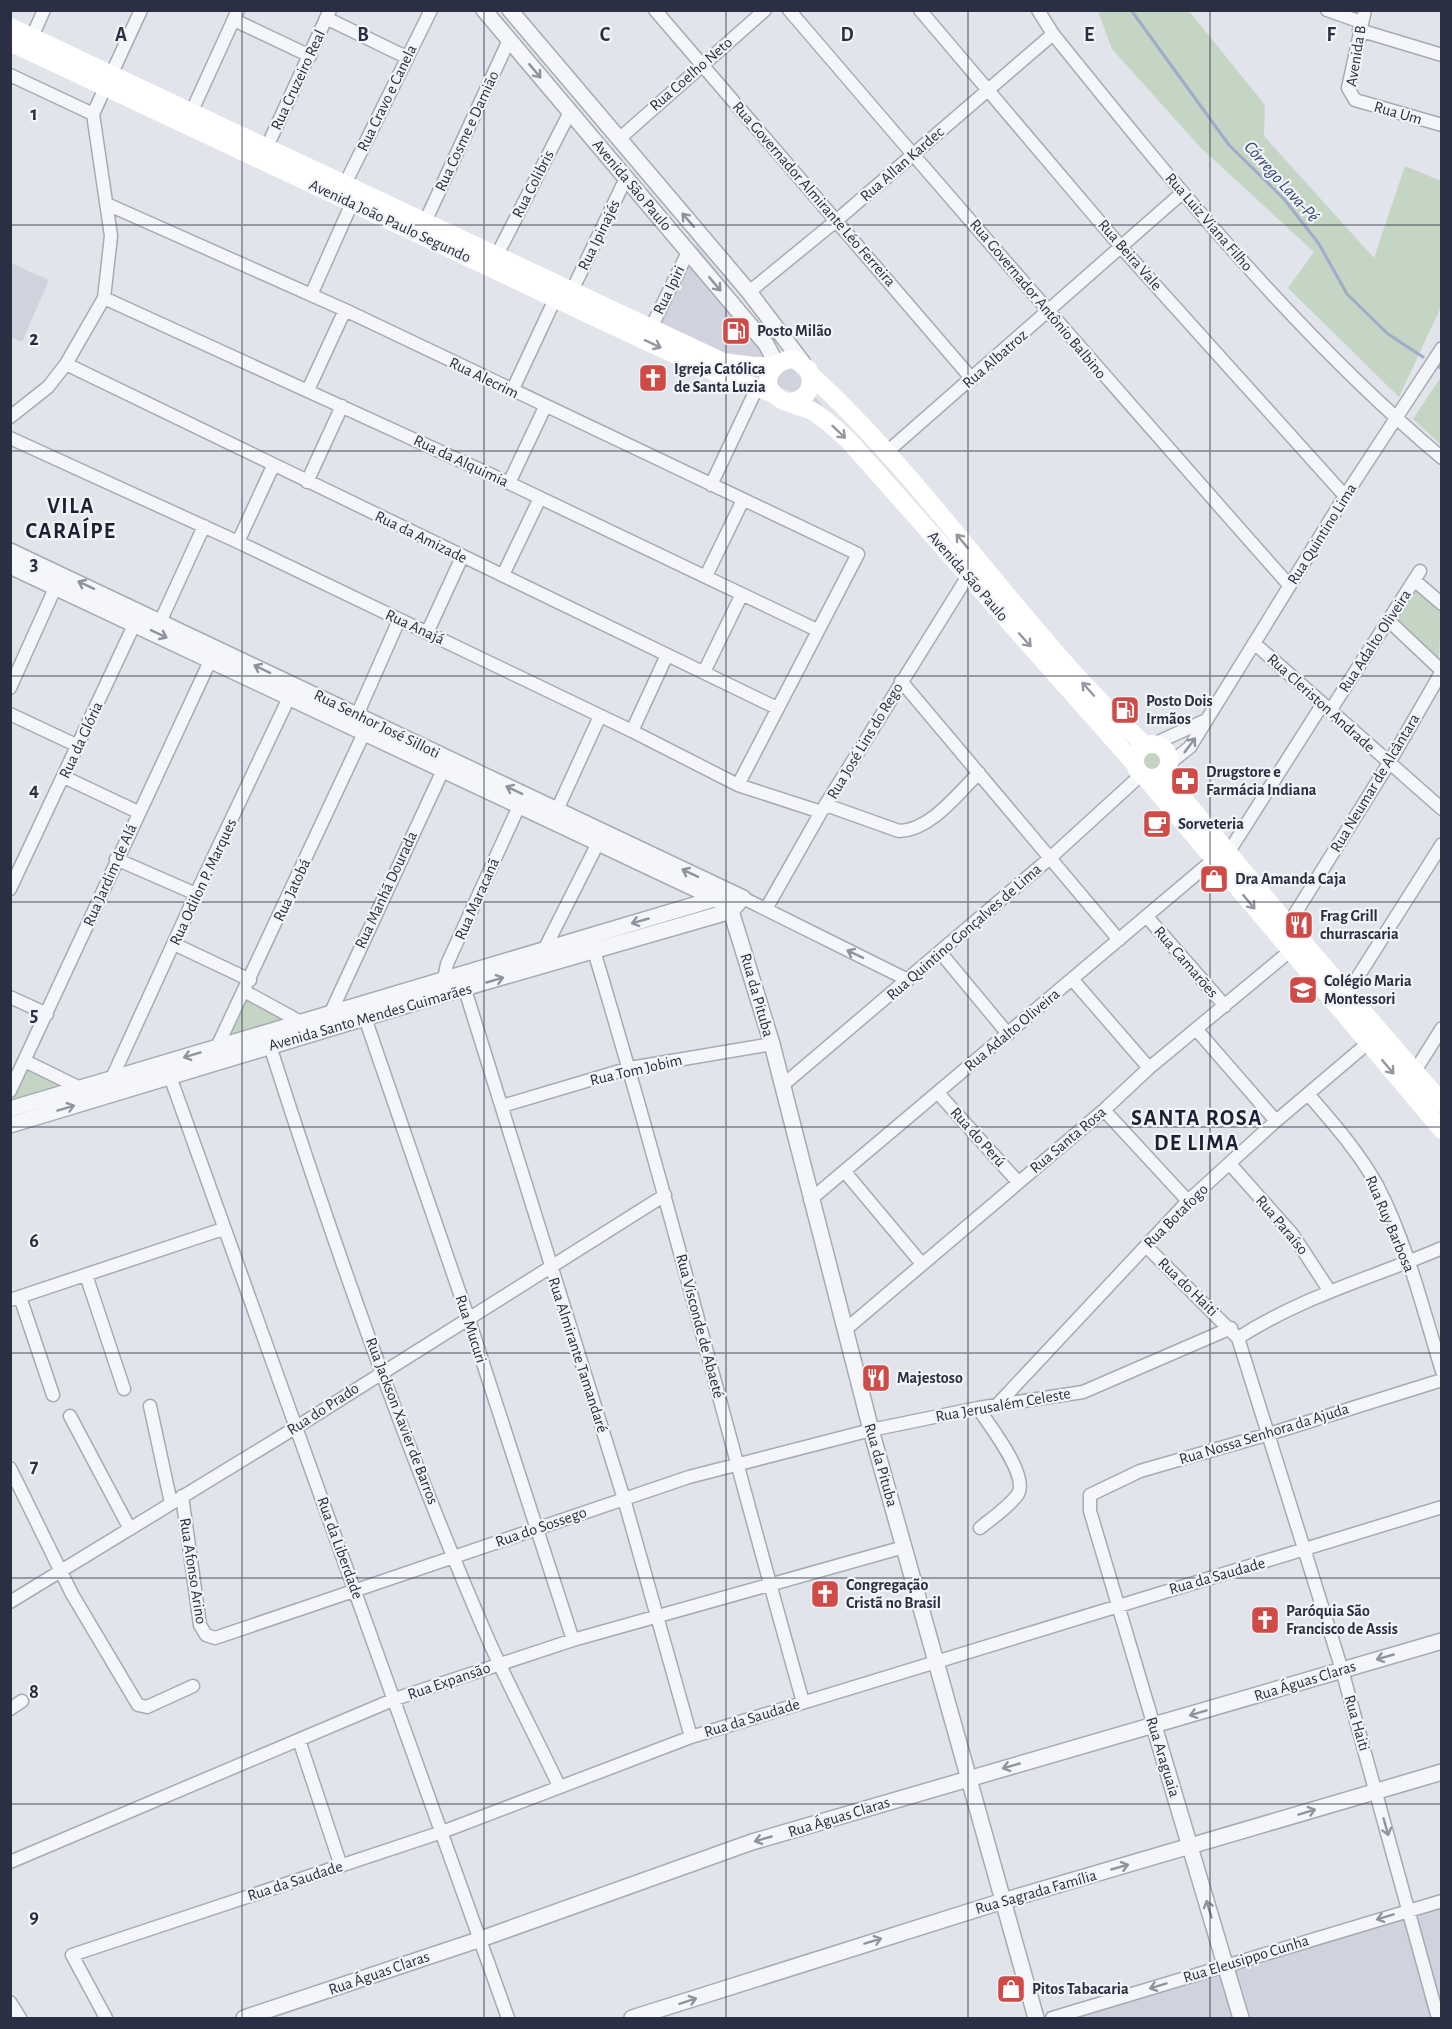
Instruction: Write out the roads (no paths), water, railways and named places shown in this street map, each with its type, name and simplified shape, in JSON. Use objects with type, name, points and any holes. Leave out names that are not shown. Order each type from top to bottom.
[{"type":"main road","name":"Avenida João Paulo Segundo","points":[[10,27],[32,37],[108,81],[352,203],[764,391]]},
{"type":"main road","name":"Avenida João Paulo Segundo","points":[[10,42],[191,113],[496,257],[564,298],[651,328],[723,362],[775,365]]},
{"type":"main road","points":[[764,391],[775,365],[794,359],[807,369],[807,394],[790,402]]},
{"type":"main road","name":"Avenida São Paulo","points":[[807,369],[887,452],[1096,699],[1150,744],[1167,750],[1166,769],[1221,856],[1290,951],[1442,1130]]},
{"type":"main road","name":"Avenida São Paulo","points":[[764,391],[813,412],[849,441],[1140,772],[1288,925],[1442,1102]]},
{"type":"main road","points":[[1150,744],[1138,750],[1140,772],[1155,778],[1166,769]]},
{"type":"street","points":[[32,37],[44,10]]},
{"type":"street","points":[[10,417],[48,387],[66,364],[104,298],[110,259],[108,205],[93,114],[141,10]]},
{"type":"street","name":"Rua Cravo e Canela","points":[[344,186],[431,10]]},
{"type":"street","name":"Avenida São Paulo","points":[[484,10],[766,344],[775,365]]},
{"type":"street","name":"Avenida São Paulo","points":[[510,10],[749,292],[807,369]]},
{"type":"street","name":"Rua Governador Almirante Léo Ferreira","points":[[655,10],[972,379]]},
{"type":"street","name":"Rua Coelho Neto","points":[[619,139],[765,10]]},
{"type":"street","name":"Rua Governador Antônio Balbino","points":[[789,10],[978,228],[1047,312],[1289,585]]},
{"type":"street","name":"Rua Beira Vale","points":[[920,10],[1122,247],[1345,496]]},
{"type":"street","name":"Rua Luiz Viana Filho","points":[[1038,10],[1053,34],[1182,193],[1268,288],[1397,420],[1442,458]]},
{"type":"street","points":[[1326,10],[1362,21],[1442,55]]},
{"type":"street","points":[[328,14],[406,57]]},
{"type":"street","name":"Rua Cruzeiro Real","points":[[266,149],[328,14]]},
{"type":"street","points":[[191,113],[236,15],[310,56]]},
{"type":"street","name":"Avenida B","points":[[1355,100],[1348,88],[1362,21]]},
{"type":"street","name":"Rua Allan Kardec","points":[[749,292],[837,220],[1053,34]]},
{"type":"street","name":"Rua Cosme e Damião","points":[[425,222],[509,40]]},
{"type":"street","points":[[10,75],[93,114]]},
{"type":"street","name":"Rua Um","points":[[1355,100],[1442,125]]},
{"type":"street","name":"Rua Colibris","points":[[496,257],[570,112]]},
{"type":"street","name":"Rua Ipinajés","points":[[512,391],[564,298],[626,178]]},
{"type":"street","name":"Rua Albatroz","points":[[887,452],[1182,193]]},
{"type":"street","points":[[310,295],[352,203]]},
{"type":"street","name":"Rua Alecrim","points":[[108,205],[345,310],[858,554],[817,630]]},
{"type":"street","name":"Rua Ipiri","points":[[651,328],[688,252]]},
{"type":"street","name":"Rua da Alquimia","points":[[104,298],[509,483],[817,630]]},
{"type":"street","points":[[308,390],[345,310]]},
{"type":"street","name":"Rua Quintino Lima","points":[[1166,769],[1190,747],[1345,496],[1397,420],[1442,348]]},
{"type":"street","name":"Rua da Amizade","points":[[66,364],[777,708]]},
{"type":"street","points":[[711,484],[764,391]]},
{"type":"street","points":[[307,482],[342,406]]},
{"type":"street","points":[[509,483],[545,407]]},
{"type":"street","name":"Rua Anajá","points":[[10,438],[238,542],[738,784],[898,831],[910,830],[937,813],[979,773]]},
{"type":"street","points":[[238,542],[273,466]]},
{"type":"street","points":[[503,575],[540,498]]},
{"type":"street","points":[[706,576],[743,500]]},
{"type":"street","points":[[160,620],[204,526]]},
{"type":"street","name":"Rua Senhor José Silloti","points":[[10,550],[160,620],[293,691],[364,733],[717,899],[731,911]]},
{"type":"street","points":[[427,633],[462,557]]},
{"type":"street","name":"Rua Senhor José Silloti","points":[[10,566],[211,659],[357,715],[737,895]]},
{"type":"street","name":"Rua Adalto Oliveira","points":[[810,1200],[1221,856],[1388,620],[1417,575],[1442,604]]},
{"type":"street","name":"Rua José Lins do Rego","points":[[766,909],[901,681],[968,576]]},
{"type":"street","points":[[10,688],[14,673],[56,586]]},
{"type":"street","points":[[704,672],[742,594]]},
{"type":"street","points":[[357,715],[399,620]]},
{"type":"street","points":[[1388,620],[1442,671]]},
{"type":"street","name":"Rua da Glória","points":[[10,889],[135,623]]},
{"type":"street","points":[[738,784],[817,630]]},
{"type":"street","name":"Rua Cleriston Andrade","points":[[1254,643],[1442,810]]},
{"type":"street","points":[[632,731],[667,655]]},
{"type":"street","name":"Rua Jardim de Alá","points":[[10,1091],[211,659]]},
{"type":"street","name":"Rua Neumar de Alcântara","points":[[1288,925],[1389,763],[1442,671]]},
{"type":"street","points":[[901,681],[1119,940]]},
{"type":"street","name":"Rua Odilon P. Marques","points":[[111,1080],[196,894],[293,691]]},
{"type":"street","points":[[10,714],[78,746]]},
{"type":"street","points":[[557,810],[600,716]]},
{"type":"street","points":[[1150,744],[1204,721]]},
{"type":"street","name":"Rua Jatobá","points":[[217,1047],[364,733]]},
{"type":"street","name":"Rua Manhã Dourada","points":[[331,1012],[443,770]]},
{"type":"street","name":"Rua Quintino Gonçalves de Lima","points":[[783,1085],[1050,858],[1140,772]]},
{"type":"street","points":[[64,777],[138,812]]},
{"type":"street","name":"Rua Maracanã","points":[[445,986],[447,964],[519,806]]},
{"type":"street","points":[[545,948],[598,843]]},
{"type":"street","points":[[1347,994],[1442,844]]},
{"type":"street","points":[[116,859],[196,894]]},
{"type":"street","points":[[731,911],[737,895],[908,980]]},
{"type":"street","name":"Avenida Santo Mendes Guimarães","points":[[10,1109],[111,1080],[167,1070],[270,1046],[365,1018],[445,986],[460,974],[737,895]]},
{"type":"street","name":"Avenida Santo Mendes Guimarães","points":[[10,1125],[167,1070],[217,1047],[299,1021],[445,986],[465,989],[731,911]]},
{"type":"street","name":"Rua da Pituba","points":[[731,911],[737,924],[783,1085],[810,1200],[871,1430],[1036,2019]]},
{"type":"street","name":"Rua Camarões","points":[[1148,918],[1225,1006]]},
{"type":"street","points":[[174,944],[247,986],[299,1021]]},
{"type":"street","name":"Rua Visconde de Abaeté","points":[[594,951],[630,1068],[736,1465],[803,1702]]},
{"type":"street","name":"Rua Santa Rosa","points":[[845,1330],[1104,1110],[1149,1068],[1290,951]]},
{"type":"street","points":[[940,952],[1008,1034]]},
{"type":"street","name":"Rua Almirante Tamandaré","points":[[460,974],[549,1266],[624,1499],[691,1737]]},
{"type":"street","points":[[1072,979],[1149,1068]]},
{"type":"street","points":[[10,997],[47,1014]]},
{"type":"street","name":"Rua Mucuri","points":[[365,1018],[468,1317],[573,1640]]},
{"type":"street","points":[[1415,1071],[1442,1028]]},
{"type":"street","points":[[1196,1029],[1276,1121]]},
{"type":"street","name":"Rua Botafogo","points":[[998,1404],[1188,1201],[1276,1121],[1368,1043]]},
{"type":"street","name":"Rua Tom Jobim","points":[[502,1106],[630,1068],[771,1044]]},
{"type":"street","name":"Rua Jackson Xavier de Barros","points":[[270,1046],[319,1199],[453,1557],[499,1664],[559,1786]]},
{"type":"street","points":[[25,1061],[80,1088]]},
{"type":"street","name":"Rua da Liberdade","points":[[167,1070],[395,1699],[508,2019]]},
{"type":"street","name":"Rua do Perú","points":[[938,1093],[1018,1182]]},
{"type":"street","name":"Rua Ruy Barbosa","points":[[1308,1094],[1345,1136],[1367,1169],[1392,1219],[1442,1371]]},
{"type":"street","points":[[1104,1110],[1188,1201]]},
{"type":"street","name":"Rua Paraíso","points":[[1230,1164],[1293,1235],[1329,1290]]},
{"type":"street","points":[[845,1172],[922,1264]]},
{"type":"street","name":"Rua do Prado","points":[[10,1602],[296,1428],[382,1371],[665,1195]]},
{"type":"street","points":[[53,1395],[15,1298],[223,1229]]},
{"type":"street","name":"Rua do Haiti","points":[[1146,1246],[1235,1333]]},
{"type":"street","name":"Rua Jerusalém Celeste","points":[[871,1430],[998,1404],[1083,1392],[1235,1333],[1329,1290],[1408,1263],[1442,1248]]},
{"type":"street","points":[[86,1275],[124,1389]]},
{"type":"street","name":"Rua Haiti","points":[[1235,1333],[1306,1550],[1342,1670],[1438,2019]]},
{"type":"street","name":"Rua Nossa Senhora da Ajuda","points":[[1090,1495],[1140,1471],[1442,1380]]},
{"type":"street","name":"Rua Afonso Arino","points":[[150,1406],[176,1500],[200,1625],[206,1635],[215,1638]]},
{"type":"street","points":[[978,1408],[1021,1480],[1020,1488],[1014,1499],[980,1528]]},
{"type":"street","points":[[70,1416],[130,1529]]},
{"type":"street","name":"Rua do Sossego","points":[[215,1638],[624,1499],[736,1465],[871,1430]]},
{"type":"street","points":[[12,1477],[90,1627],[138,1706],[147,1707],[193,1686]]},
{"type":"street","name":"Rua Araguaia","points":[[1090,1495],[1089,1504],[1118,1605],[1241,2019]]},
{"type":"street","name":"Rua da Saudade","points":[[106,2019],[72,1955],[442,1832],[691,1737],[1442,1507]]},
{"type":"street","name":"Rua Expansão","points":[[10,1862],[395,1699],[573,1640],[904,1547]]},
{"type":"street","name":"Rua Águas Claras","points":[[244,2019],[481,1939],[752,1842],[1442,1641]]},
{"type":"street","points":[[10,1708],[22,1701]]},
{"type":"street","points":[[299,1740],[341,1866]]},
{"type":"street","name":"Rua Sagrada Família","points":[[632,2019],[1003,1901],[1442,1772]]},
{"type":"street","name":"Rua Eleusippo Cunha","points":[[1052,2019],[1442,1901]]},
{"type":"street","points":[[10,2002],[20,2019]]},
{"type":"waterway","name":"Córrego Lava-Pé","points":[[1131,10],[1229,145],[1284,199],[1319,244],[1347,294],[1388,334],[1423,357]]},
{"type":"place","name":"Posto Milão","points":[[736,331]]},
{"type":"place","name":"Igreja Católica de Santa Luzia","points":[[653,378]]},
{"type":"place","name":"Posto Dois Irmãos","points":[[1125,710]]},
{"type":"place","name":"Drugstore e Farmácia Indiana","points":[[1185,781]]},
{"type":"place","name":"Sorveteria","points":[[1157,824]]},
{"type":"place","name":"Dra Amanda Caja","points":[[1214,879]]},
{"type":"place","name":"Frag Grill churrascaria","points":[[1299,925]]},
{"type":"place","name":"Colégio Maria Montessori","points":[[1303,990]]},
{"type":"place","name":"Majestoso","points":[[876,1378]]},
{"type":"place","name":"Congregação Cristã no Brasil","points":[[825,1594]]},
{"type":"place","name":"Paróquia São Francisco de Assis","points":[[1265,1620]]},
{"type":"place","name":"Pitos Tabacaria","points":[[1011,1989]]},
{"type":"district","name":"VILA CARAÍPE","points":[[71,518]]},
{"type":"district","name":"SANTA ROSA DE LIMA","points":[[1197,1130]]}]
